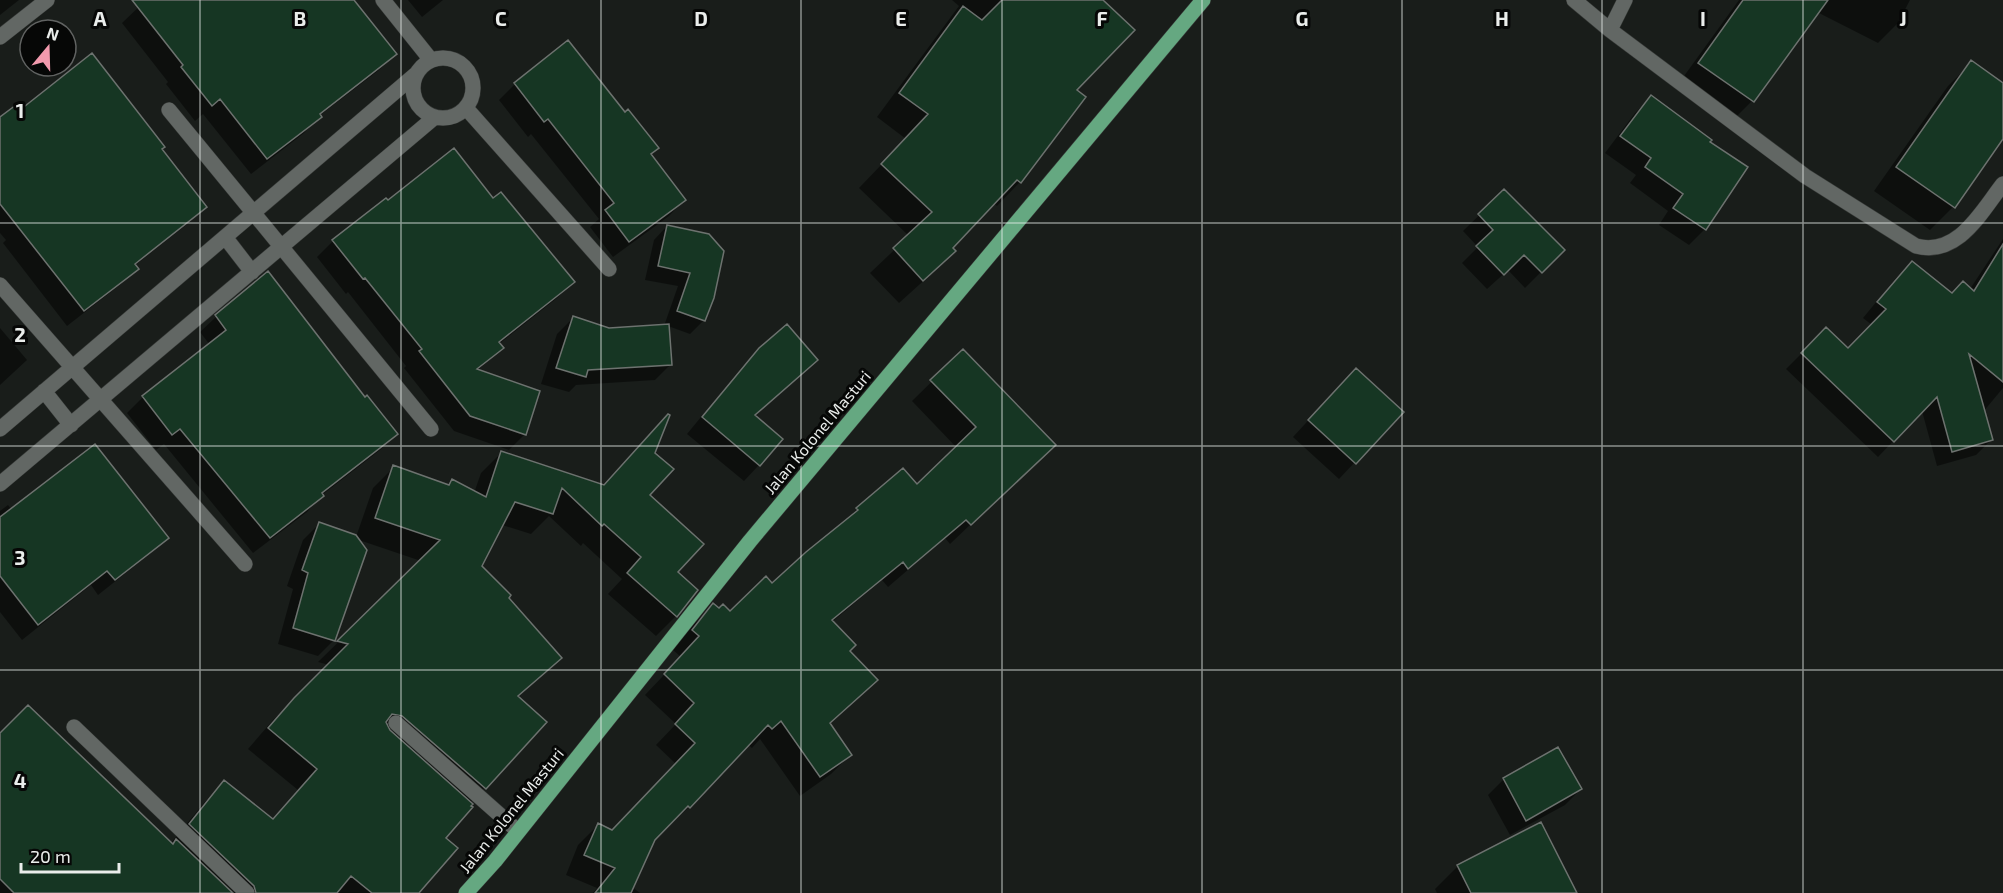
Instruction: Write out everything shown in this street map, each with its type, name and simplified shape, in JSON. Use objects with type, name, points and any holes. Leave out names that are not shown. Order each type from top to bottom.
[{"type":"main road","name":"Jalan Kolonel Masturi","points":[[466,893],[750,541],[1203,0]]},
{"type":"street","points":[[0,37],[47,0]]},
{"type":"street","points":[[383,0],[431,60]]},
{"type":"street","points":[[1574,0],[1610,30],[1805,176],[1916,246],[1931,248],[1954,241],[1965,232],[2003,184]]},
{"type":"street","points":[[1610,30],[1625,0]]},
{"type":"street","points":[[0,429],[416,74],[425,63],[441,57],[460,63],[468,70],[473,89],[466,108],[452,117],[435,117],[423,111],[415,100],[412,87],[416,74]]},
{"type":"street","points":[[466,108],[609,269]]},
{"type":"street","points":[[169,110],[431,429]]},
{"type":"street","points":[[0,484],[435,117]]},
{"type":"street","points":[[225,237],[252,272]]},
{"type":"street","points":[[0,285],[245,564]]},
{"type":"street","points":[[44,392],[71,424]]},
{"type":"street","points":[[396,723],[518,831]]},
{"type":"street","points":[[74,727],[247,893]]},
{"type":"building","points":[[132,0],[354,0],[397,54],[320,114],[322,117],[267,159],[220,99],[212,106]]},
{"type":"building","points":[[1002,0],[1103,0],[1135,30],[1077,90],[1086,97],[1021,183],[1017,180],[953,248],[956,251],[923,281],[893,248],[932,212],[881,164],[928,114],[899,93],[963,6],[982,20]]},
{"type":"building","points":[[1743,0],[1828,0],[1754,102],[1698,63]]},
{"type":"building","points":[[568,40],[625,112],[628,109],[659,148],[651,154],[686,200],[629,242],[605,210],[614,203],[548,119],[544,122],[514,83]]},
{"type":"building","points":[[92,53],[165,147],[162,149],[207,207],[135,264],[139,269],[84,311],[0,204],[0,117],[16,105],[20,110],[60,78],[78,78],[78,64]]},
{"type":"building","points":[[1971,60],[2003,83],[2003,139],[1955,208],[1896,167]]},
{"type":"building","points":[[1651,95],[1712,140],[1710,142],[1748,167],[1706,230],[1673,208],[1683,194],[1645,167],[1651,158],[1620,136]]},
{"type":"building","points":[[454,148],[493,198],[501,192],[575,282],[499,342],[504,348],[477,369],[540,391],[526,435],[470,416],[419,351],[422,349],[332,240]]},
{"type":"building","points":[[1504,189],[1565,250],[1542,273],[1524,255],[1504,275],[1476,246],[1493,230],[1478,214]]},
{"type":"building","points":[[667,225],[709,234],[724,251],[714,298],[705,321],[677,311],[690,273],[658,266]]},
{"type":"building","points":[[2003,244],[2003,382],[1969,354],[1993,440],[1952,452],[1937,397],[1894,442],[1801,353],[1826,327],[1848,348],[1886,309],[1877,302],[1912,261],[1952,293],[1963,281],[1974,291]]},
{"type":"building","points":[[268,271],[365,397],[367,395],[398,434],[322,493],[324,496],[270,538],[180,429],[172,435],[142,396],[226,330],[215,315]]},
{"type":"building","points":[[573,316],[609,328],[669,324],[672,365],[588,370],[586,377],[556,368]]},
{"type":"building","points":[[787,324],[818,360],[755,415],[783,439],[760,466],[702,417],[759,348]]},
{"type":"building","points":[[963,349],[1056,445],[971,525],[966,520],[908,569],[903,562],[832,620],[856,645],[850,651],[878,680],[830,723],[852,755],[820,777],[781,721],[772,729],[768,725],[690,808],[688,806],[655,840],[631,893],[595,893],[615,868],[584,855],[598,823],[612,830],[695,743],[675,724],[694,703],[664,674],[699,636],[692,630],[713,603],[719,608],[723,604],[730,611],[766,576],[772,583],[858,510],[856,508],[903,468],[917,484],[976,427],[930,380]]},
{"type":"building","points":[[1356,368],[1404,412],[1356,464],[1308,420]]},
{"type":"building","points":[[668,414],[670,415],[655,453],[674,469],[650,495],[704,544],[678,572],[698,590],[677,617],[627,573],[641,557],[604,524],[602,526],[562,488],[553,514],[515,502],[482,566],[511,595],[509,598],[562,658],[518,696],[547,722],[486,789],[402,716],[392,714],[386,722],[390,730],[473,804],[471,806],[473,807],[446,838],[458,848],[419,893],[372,893],[351,876],[337,893],[256,893],[254,886],[189,824],[224,780],[273,819],[317,769],[268,728],[294,698],[348,644],[337,641],[440,540],[375,518],[393,465],[449,485],[452,479],[486,497],[501,451],[604,485]]},
{"type":"building","points":[[95,444],[169,538],[115,580],[107,571],[38,625],[0,576],[0,517]]},
{"type":"building","points":[[319,522],[356,535],[367,550],[335,641],[293,628],[308,573],[302,570]]},
{"type":"building","points":[[28,705],[173,844],[176,839],[233,893],[14,893],[0,879],[0,733]]},
{"type":"building","points":[[1558,747],[1582,789],[1526,821],[1503,778]]},
{"type":"building","points":[[1541,822],[1577,893],[1471,893],[1457,865]]}]
